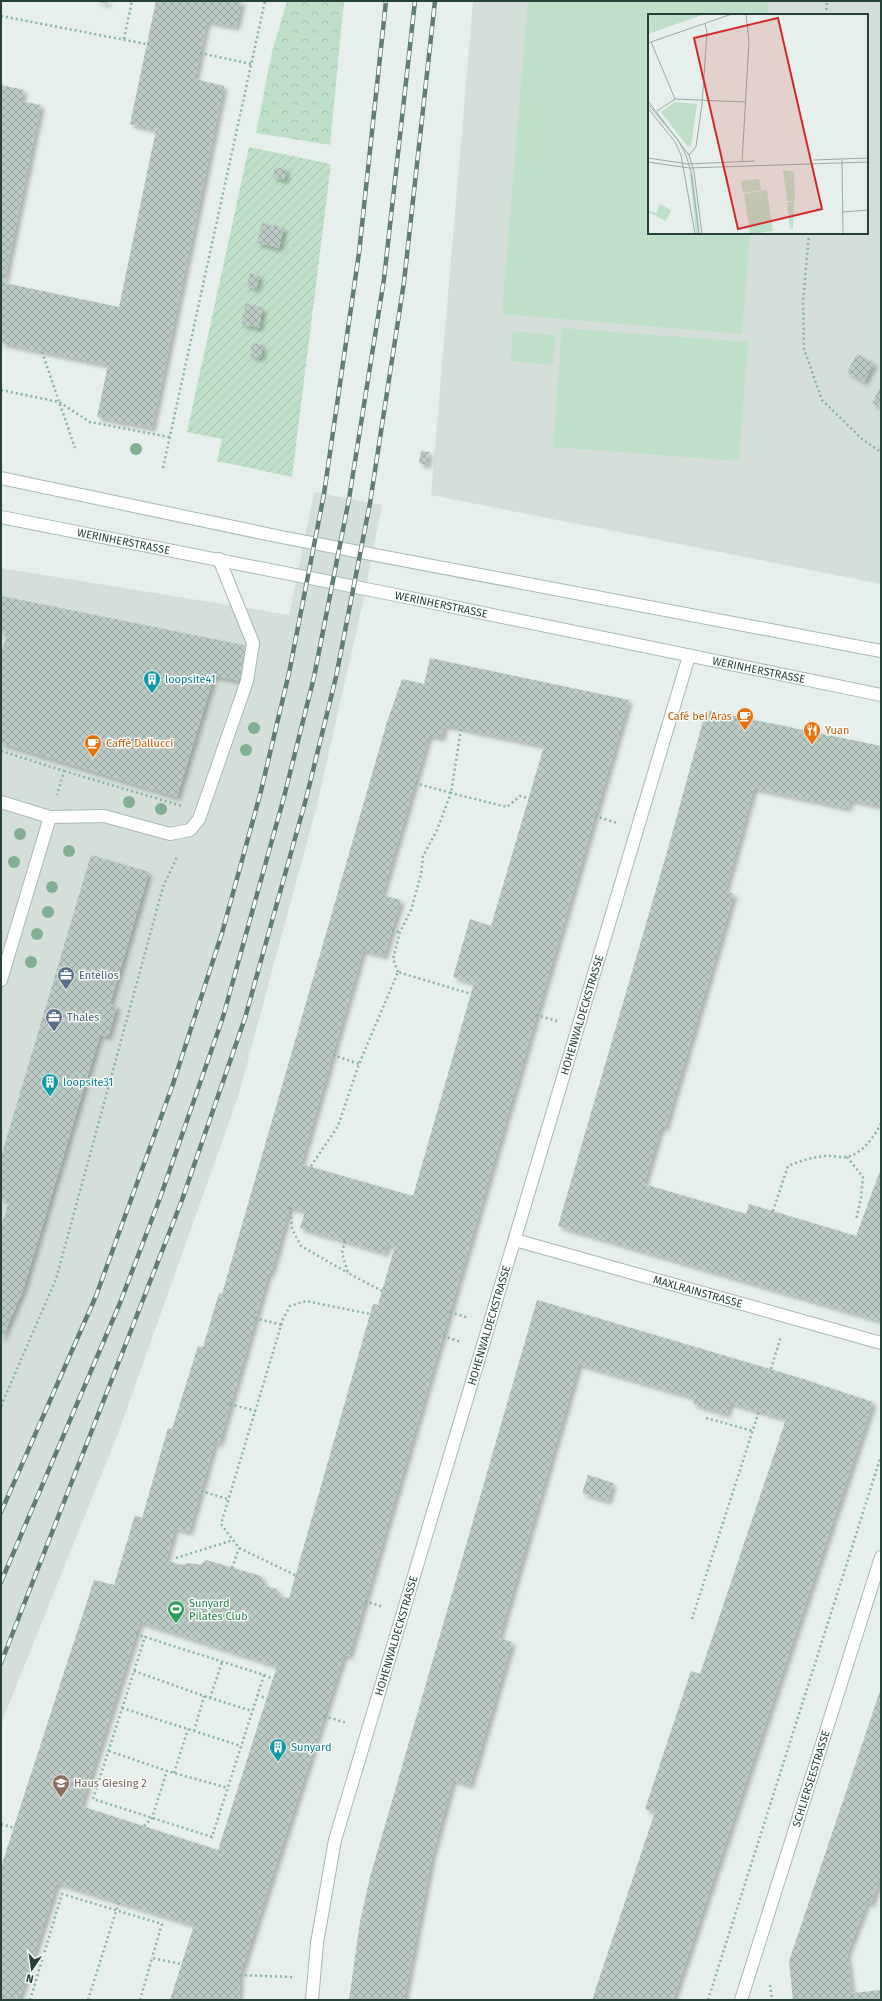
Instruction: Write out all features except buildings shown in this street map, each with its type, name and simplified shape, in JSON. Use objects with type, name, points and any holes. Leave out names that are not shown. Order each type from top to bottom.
[{"type":"street","points":[[1,478],[282,537],[881,651]]},
{"type":"street","name":"WERINHERSTRASSE","points":[[1,517],[219,559],[881,695]]},
{"type":"street","points":[[1,802],[50,817],[104,816],[170,834],[190,830],[199,819],[246,681],[253,643],[219,559]]},
{"type":"street","name":"HOHENWALDECKSTRASSE","points":[[312,2000],[317,1943],[335,1840],[689,656]]},
{"type":"street","points":[[1,980],[50,817]]},
{"type":"street","name":"MAXLRAINSTRASSE","points":[[515,1240],[881,1343]]},
{"type":"street","name":"SCHLIERSEESTRASSE","points":[[741,2000],[881,1557]]},
{"type":"path","points":[[124,39],[132,1]]},
{"type":"path","points":[[163,468],[265,1]]},
{"type":"path","points":[[826,14],[828,1]]},
{"type":"path","points":[[1,16],[146,44]]},
{"type":"path","points":[[200,53],[252,64]]},
{"type":"path","points":[[809,234],[803,303],[804,349],[822,400],[862,439],[881,452]]},
{"type":"path","points":[[42,352],[75,448]]},
{"type":"path","points":[[1,390],[59,402],[90,422],[169,438]]},
{"type":"path","points":[[311,1166],[338,1126],[359,1064],[398,972],[393,959],[400,932],[410,910],[421,875],[423,856],[437,830],[451,793],[460,729]]},
{"type":"path","points":[[1,751],[187,808]]},
{"type":"path","points":[[50,817],[64,770]]},
{"type":"path","points":[[415,783],[507,807],[520,796],[528,798]]},
{"type":"path","points":[[1,1406],[56,1279],[163,887],[190,830]]},
{"type":"path","points":[[392,930],[400,932]]},
{"type":"path","points":[[398,972],[471,994]]},
{"type":"path","points":[[333,1055],[359,1064]]},
{"type":"path","points":[[773,1211],[788,1166],[805,1159],[826,1155],[847,1157],[864,1148],[877,1131],[881,1122]]},
{"type":"path","points":[[847,1157],[862,1177],[861,1198],[856,1220]]},
{"type":"path","points":[[290,1207],[292,1229],[301,1246],[382,1291]]},
{"type":"path","points":[[345,1241],[342,1253],[348,1273]]},
{"type":"path","points":[[295,1575],[239,1548],[221,1524],[228,1499],[282,1325],[290,1306],[306,1301],[370,1314]]},
{"type":"path","points":[[771,1369],[787,1317]]},
{"type":"path","points":[[255,1318],[282,1325]]},
{"type":"path","points":[[230,1404],[256,1411]]},
{"type":"path","points":[[692,1619],[759,1411]]},
{"type":"path","points":[[706,1418],[753,1430]]},
{"type":"path","points":[[708,2000],[881,1456]]},
{"type":"path","points":[[201,1491],[228,1499]]},
{"type":"path","points":[[176,1558],[233,1540]]},
{"type":"path","points":[[232,1568],[239,1548]]},
{"type":"path","points":[[136,1634],[273,1678]]},
{"type":"path","points":[[145,1637],[93,1799],[212,1838],[264,1675]]},
{"type":"path","points":[[210,1698],[222,1662]]},
{"type":"path","points":[[134,1671],[204,1696],[252,1711]]},
{"type":"path","points":[[258,1695],[266,1698]]},
{"type":"path","points":[[194,1731],[204,1696]]},
{"type":"path","points":[[122,1708],[241,1746]]},
{"type":"path","points":[[174,1773],[188,1729]]},
{"type":"path","points":[[109,1751],[167,1771],[228,1788]]},
{"type":"path","points":[[144,1826],[152,1818],[167,1771]]},
{"type":"path","points":[[1,1824],[14,1828]]},
{"type":"path","points":[[30,2000],[62,1894],[162,1924],[140,2000]]},
{"type":"path","points":[[88,2000],[119,1902]]},
{"type":"path","points":[[152,1958],[181,1964]]},
{"type":"path","points":[[240,1975],[313,1978]]},
{"type":"shaded area","points":[[473,1],[881,1],[881,584],[431,495]]},
{"type":"shaded area","points":[[314,492],[382,505],[363,602],[317,805],[238,1097],[119,1431],[1,1724],[1,568],[289,615]]},
{"type":"green space","points":[[287,1],[344,1],[330,145],[256,133],[272,52]]},
{"type":"green space","points":[[528,1],[769,1],[768,14],[648,14],[648,234],[750,234],[742,334],[502,314]]},
{"type":"green space","points":[[249,147],[331,164],[292,477],[217,461],[222,439],[187,432]]},
{"type":"green space","points":[[562,328],[748,342],[739,461],[553,447]]},
{"type":"green space","points":[[513,331],[555,335],[553,365],[511,361]]},
{"type":"railway","points":[[1,1512],[96,1296],[173,1084],[222,933],[261,791],[289,673],[324,494],[359,253],[386,1]]},
{"type":"railway","points":[[1,1582],[120,1303],[160,1198],[223,1017],[284,797],[314,677],[349,499],[384,279],[415,1]]},
{"type":"railway","points":[[1,1663],[182,1200],[245,1018],[306,799],[336,677],[370,503],[404,282],[435,1]]},
{"type":"place","name":"loopsite41","points":[[152,694]]},
{"type":"place","name":"Café bei Aras","points":[[745,731]]},
{"type":"place","name":"Yuan","points":[[812,745]]},
{"type":"place","name":"Caffè Dallucci","points":[[93,758]]},
{"type":"place","name":"Entelios","points":[[66,990]]},
{"type":"place","name":"Thales","points":[[54,1032]]},
{"type":"place","name":"loopsite31","points":[[50,1097]]},
{"type":"place","name":"Sunyard Pilates Club","points":[[176,1624]]},
{"type":"place","name":"Sunyard","points":[[278,1762]]},
{"type":"place","name":"Haus Giesing 2","points":[[61,1798]]}]
